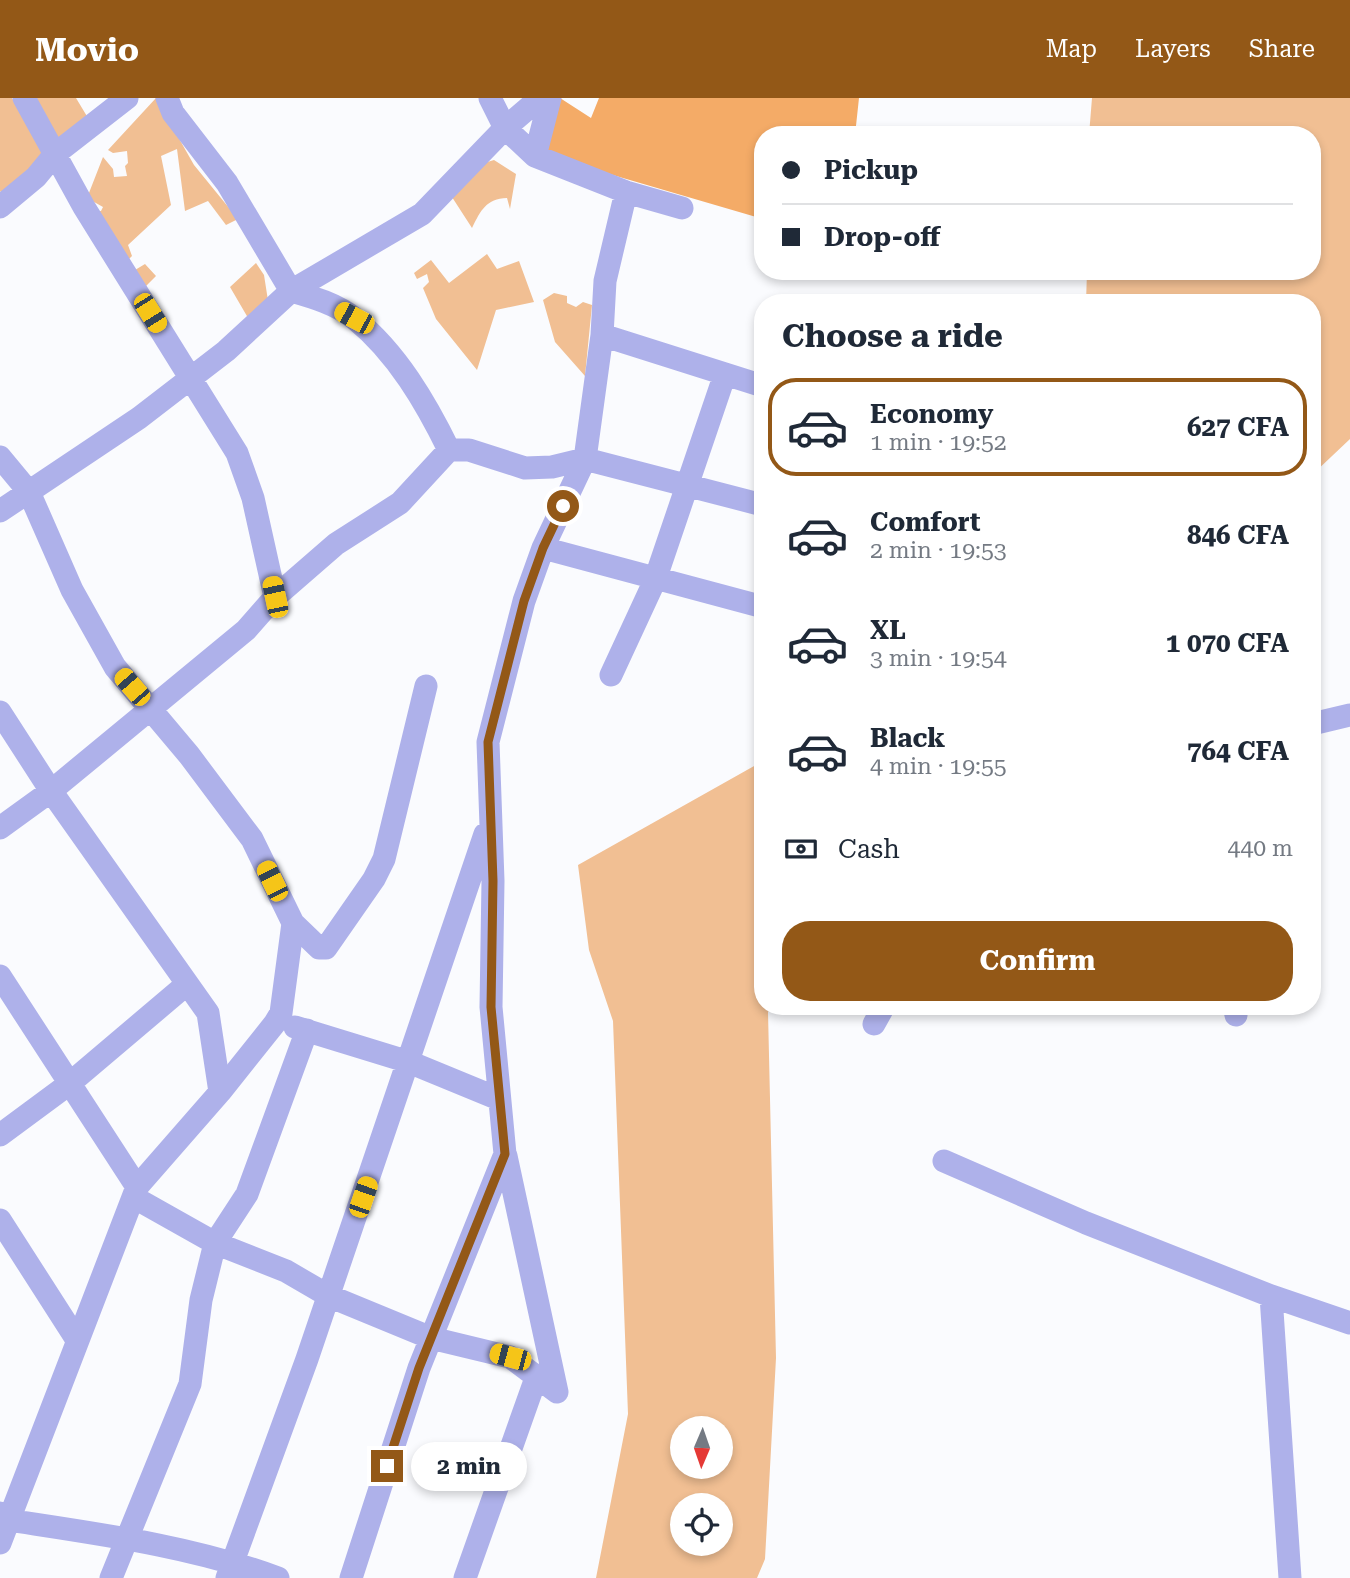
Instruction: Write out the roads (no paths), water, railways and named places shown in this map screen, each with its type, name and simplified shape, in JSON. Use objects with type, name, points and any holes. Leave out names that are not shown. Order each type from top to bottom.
[{"type":"street","points":[[24,98],[83,208],[237,453],[253,498],[275,597]]},
{"type":"street","points":[[0,207],[36,177],[55,155],[127,98]]},
{"type":"street","points":[[167,98],[173,113],[227,183],[290,291],[317,299],[354,318],[393,360],[427,404],[449,450]]},
{"type":"street","points":[[490,98],[505,128],[535,156],[626,191],[682,208]]},
{"type":"street","points":[[0,511],[139,418],[226,351],[290,291],[422,214],[505,128],[540,98]]},
{"type":"street","points":[[535,156],[550,98]]},
{"type":"street","points":[[0,976],[136,1192],[215,1243],[286,1271],[329,1296],[431,1338],[510,1357],[556,1392],[505,1154],[499,1099],[491,1007],[493,881],[488,742],[524,601],[543,548],[585,459],[605,281],[626,191]]},
{"type":"street","points":[[601,335],[754,383]]},
{"type":"street","points":[[611,675],[655,580],[685,485],[725,374]]},
{"type":"street","points":[[0,828],[51,791],[150,707],[246,631],[275,597],[336,544],[400,503],[449,450],[470,450],[525,468],[552,467],[585,459],[754,503]]},
{"type":"street","points":[[0,457],[29,492],[72,590],[115,667],[150,707],[252,839],[293,923],[318,947],[326,948],[374,879],[384,859],[426,687]]},
{"type":"street","points":[[543,548],[754,605]]},
{"type":"street","points":[[0,712],[51,791],[208,1013],[220,1092]]},
{"type":"street","points":[[1321,722],[1350,715]]},
{"type":"street","points":[[230,1570],[329,1296],[490,821]]},
{"type":"street","points":[[0,1543],[4,1516],[136,1192],[220,1092],[281,1013],[293,923]]},
{"type":"street","points":[[0,1135],[69,1084],[187,984]]},
{"type":"street","points":[[275,1023],[307,1030],[409,1062],[499,1099]]},
{"type":"street","points":[[111,1578],[190,1384],[201,1300],[215,1243],[247,1194],[307,1030]]},
{"type":"street","points":[[351,1578],[431,1338],[505,1154]]},
{"type":"street","points":[[944,1161],[1086,1223],[1350,1324]]},
{"type":"street","points":[[0,1220],[77,1340]]},
{"type":"street","points":[[1271,1296],[1290,1578]]},
{"type":"street","points":[[465,1578],[537,1375]]},
{"type":"street","points":[[4,1516],[125,1539],[230,1570],[278,1578]]}]
